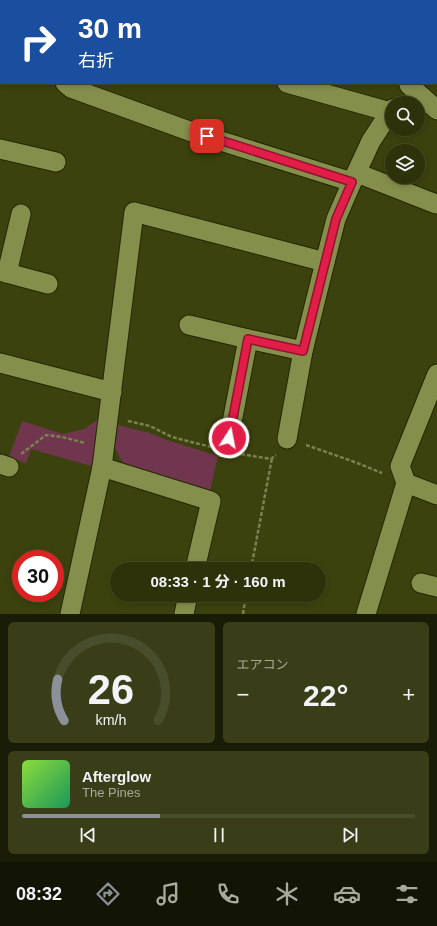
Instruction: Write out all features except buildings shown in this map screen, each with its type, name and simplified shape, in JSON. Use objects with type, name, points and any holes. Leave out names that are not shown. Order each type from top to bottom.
[{"type":"street","points":[[67,84],[71,88],[192,132],[354,178],[436,204]]},
{"type":"street","points":[[291,84],[385,106]]},
{"type":"street","points":[[401,96],[409,84],[437,110]]},
{"type":"street","points":[[287,439],[303,351],[336,219],[371,141],[385,120]]},
{"type":"street","points":[[0,150],[56,162]]},
{"type":"street","points":[[70,614],[103,458],[134,212],[325,262]]},
{"type":"street","points":[[21,214],[3,272],[48,284]]},
{"type":"street","points":[[189,325],[303,351]]},
{"type":"street","points":[[227,446],[248,339]]},
{"type":"street","points":[[0,363],[112,392]]},
{"type":"street","points":[[366,614],[406,482],[400,466],[437,374]]},
{"type":"street","points":[[103,458],[211,501],[197,562]]},
{"type":"street","points":[[406,482],[437,494]]},
{"type":"street","points":[[184,614],[187,602]]},
{"type":"path","points":[[109,416],[150,426],[172,437],[227,446],[272,458]]},
{"type":"path","points":[[5,466],[46,435],[62,437],[103,458]]},
{"type":"path","points":[[252,562],[272,458],[284,448],[287,439],[352,461],[406,482]]},
{"type":"path","points":[[243,614],[245,602]]},
{"type":"shaded area","points":[[99,419],[95,467],[31,449],[26,463],[9,457],[22,421],[63,434],[84,429]]},
{"type":"shaded area","points":[[118,425],[150,433],[218,456],[210,490],[124,465],[115,448]]},
{"type":"route","points":[[207,136],[352,182],[336,219],[303,351],[248,339],[229,438]]}]
